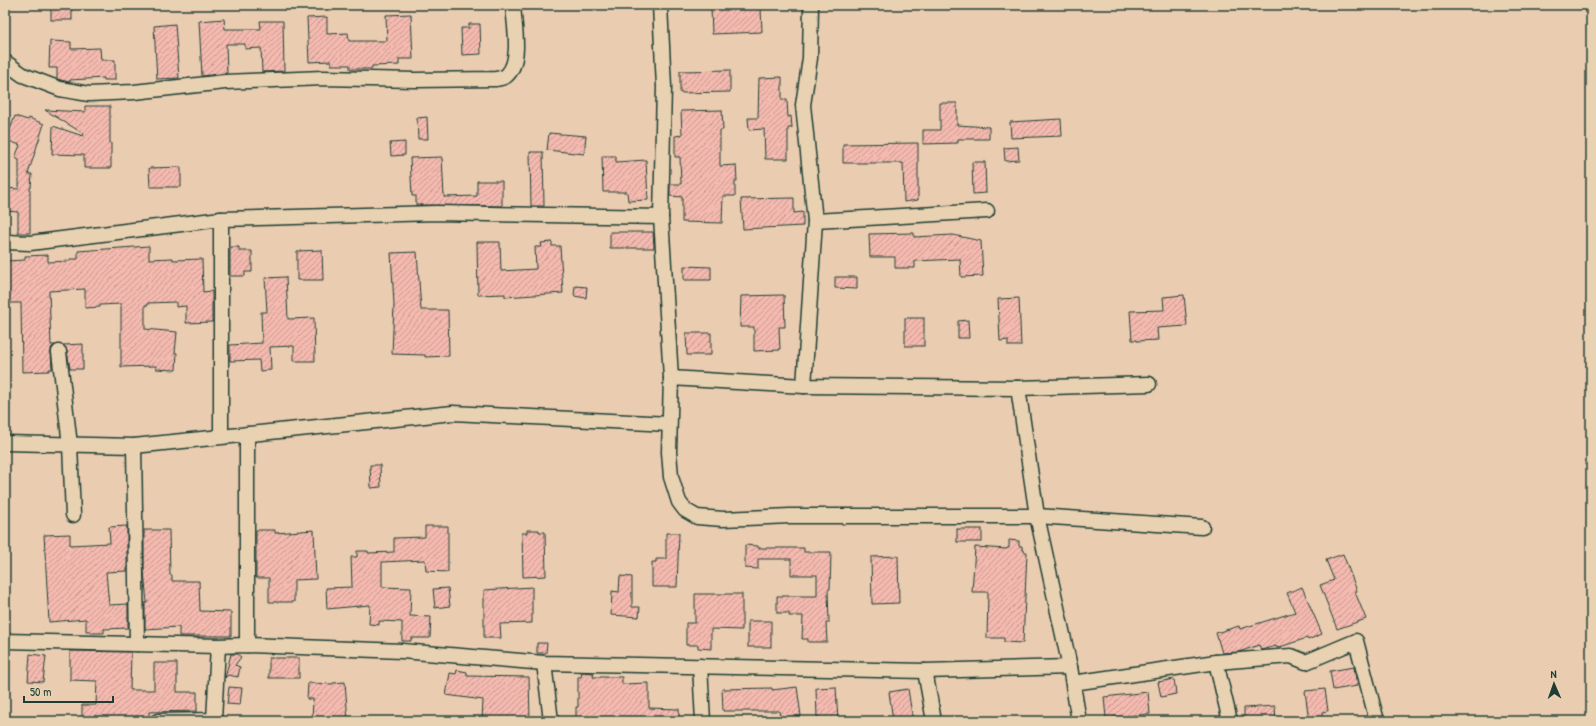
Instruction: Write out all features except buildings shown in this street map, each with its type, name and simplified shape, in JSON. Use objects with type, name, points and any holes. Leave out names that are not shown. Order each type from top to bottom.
[{"type":"street","points":[[5,62],[22,75],[60,89],[89,94],[134,92],[225,82],[323,78],[415,80],[496,79],[506,76],[513,67],[516,50],[513,5]]},
{"type":"street","points":[[660,5],[664,87],[661,217],[671,378],[669,424],[671,477],[679,502],[685,510],[697,517],[723,519],[790,516],[1037,516],[1202,527]]},
{"type":"street","points":[[804,386],[815,221],[803,105],[810,58],[811,5]]},
{"type":"street","points":[[815,221],[987,211]]},
{"type":"street","points":[[5,242],[30,243],[221,219],[436,213],[661,217]]},
{"type":"street","points":[[221,219],[221,436]]},
{"type":"street","points":[[59,352],[70,445],[73,515]]},
{"type":"street","points":[[671,378],[804,386],[1018,388],[1149,384]]},
{"type":"street","points":[[1018,388],[1037,516],[1070,667],[1080,721]]},
{"type":"street","points":[[5,443],[134,446],[453,413],[669,424]]},
{"type":"street","points":[[247,434],[247,645]]},
{"type":"street","points":[[134,446],[137,644]]},
{"type":"street","points":[[5,641],[218,646],[247,645],[402,651],[544,663],[925,671],[1070,667]]},
{"type":"street","points":[[1073,682],[1216,662],[1291,656],[1306,662],[1356,641],[1377,721]]},
{"type":"street","points":[[158,721],[214,721],[218,646]]},
{"type":"street","points":[[1216,662],[1230,721]]},
{"type":"street","points":[[544,663],[551,721]]},
{"type":"street","points":[[700,666],[703,721]]},
{"type":"street","points":[[925,671],[934,721]]}]
